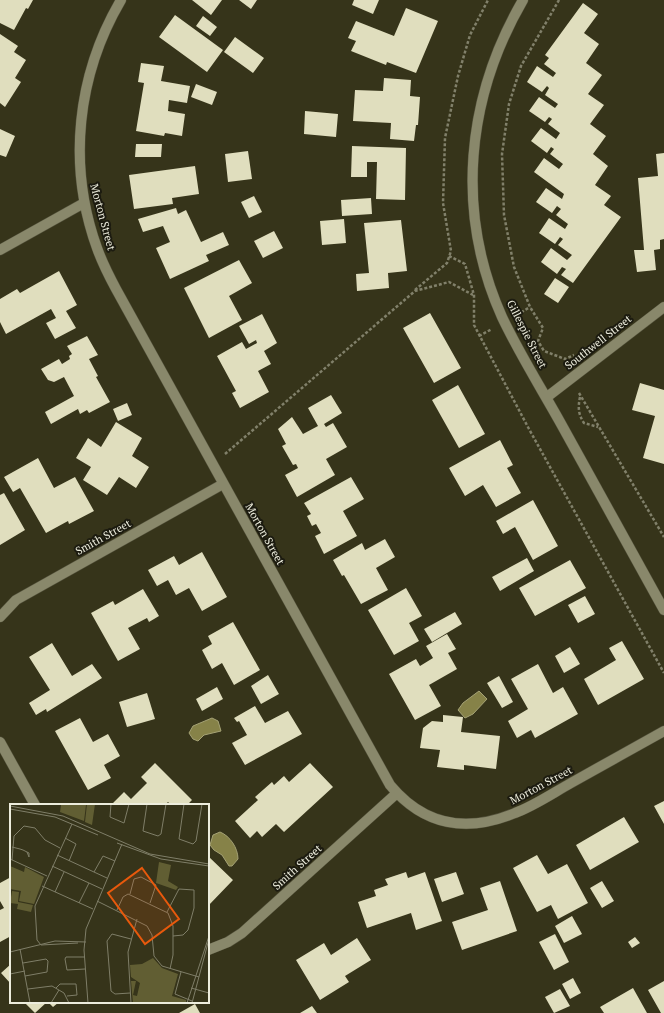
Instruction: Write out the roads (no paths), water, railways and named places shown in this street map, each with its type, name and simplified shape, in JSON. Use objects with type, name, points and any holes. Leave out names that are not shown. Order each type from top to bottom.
[{"type":"street","name":"Morton Street","points":[[121,0],[110,20],[92,66],[81,112],[79,136],[80,181],[84,203],[97,248],[116,289],[390,785],[418,811],[443,822],[472,824],[486,823],[516,813],[664,731]]},
{"type":"street","name":"Gillespie Street","points":[[523,0],[497,51],[481,104],[472,157],[473,210],[482,260],[502,316],[664,610]]},
{"type":"street","points":[[0,250],[84,203]]},
{"type":"street","name":"Southwell Street","points":[[546,397],[664,307]]},
{"type":"street","name":"Smith Street","points":[[0,617],[16,600],[223,484]]},
{"type":"street","points":[[0,742],[34,804]]},
{"type":"street","name":"Smith Street","points":[[209,950],[228,942],[242,933],[397,793]]}]
